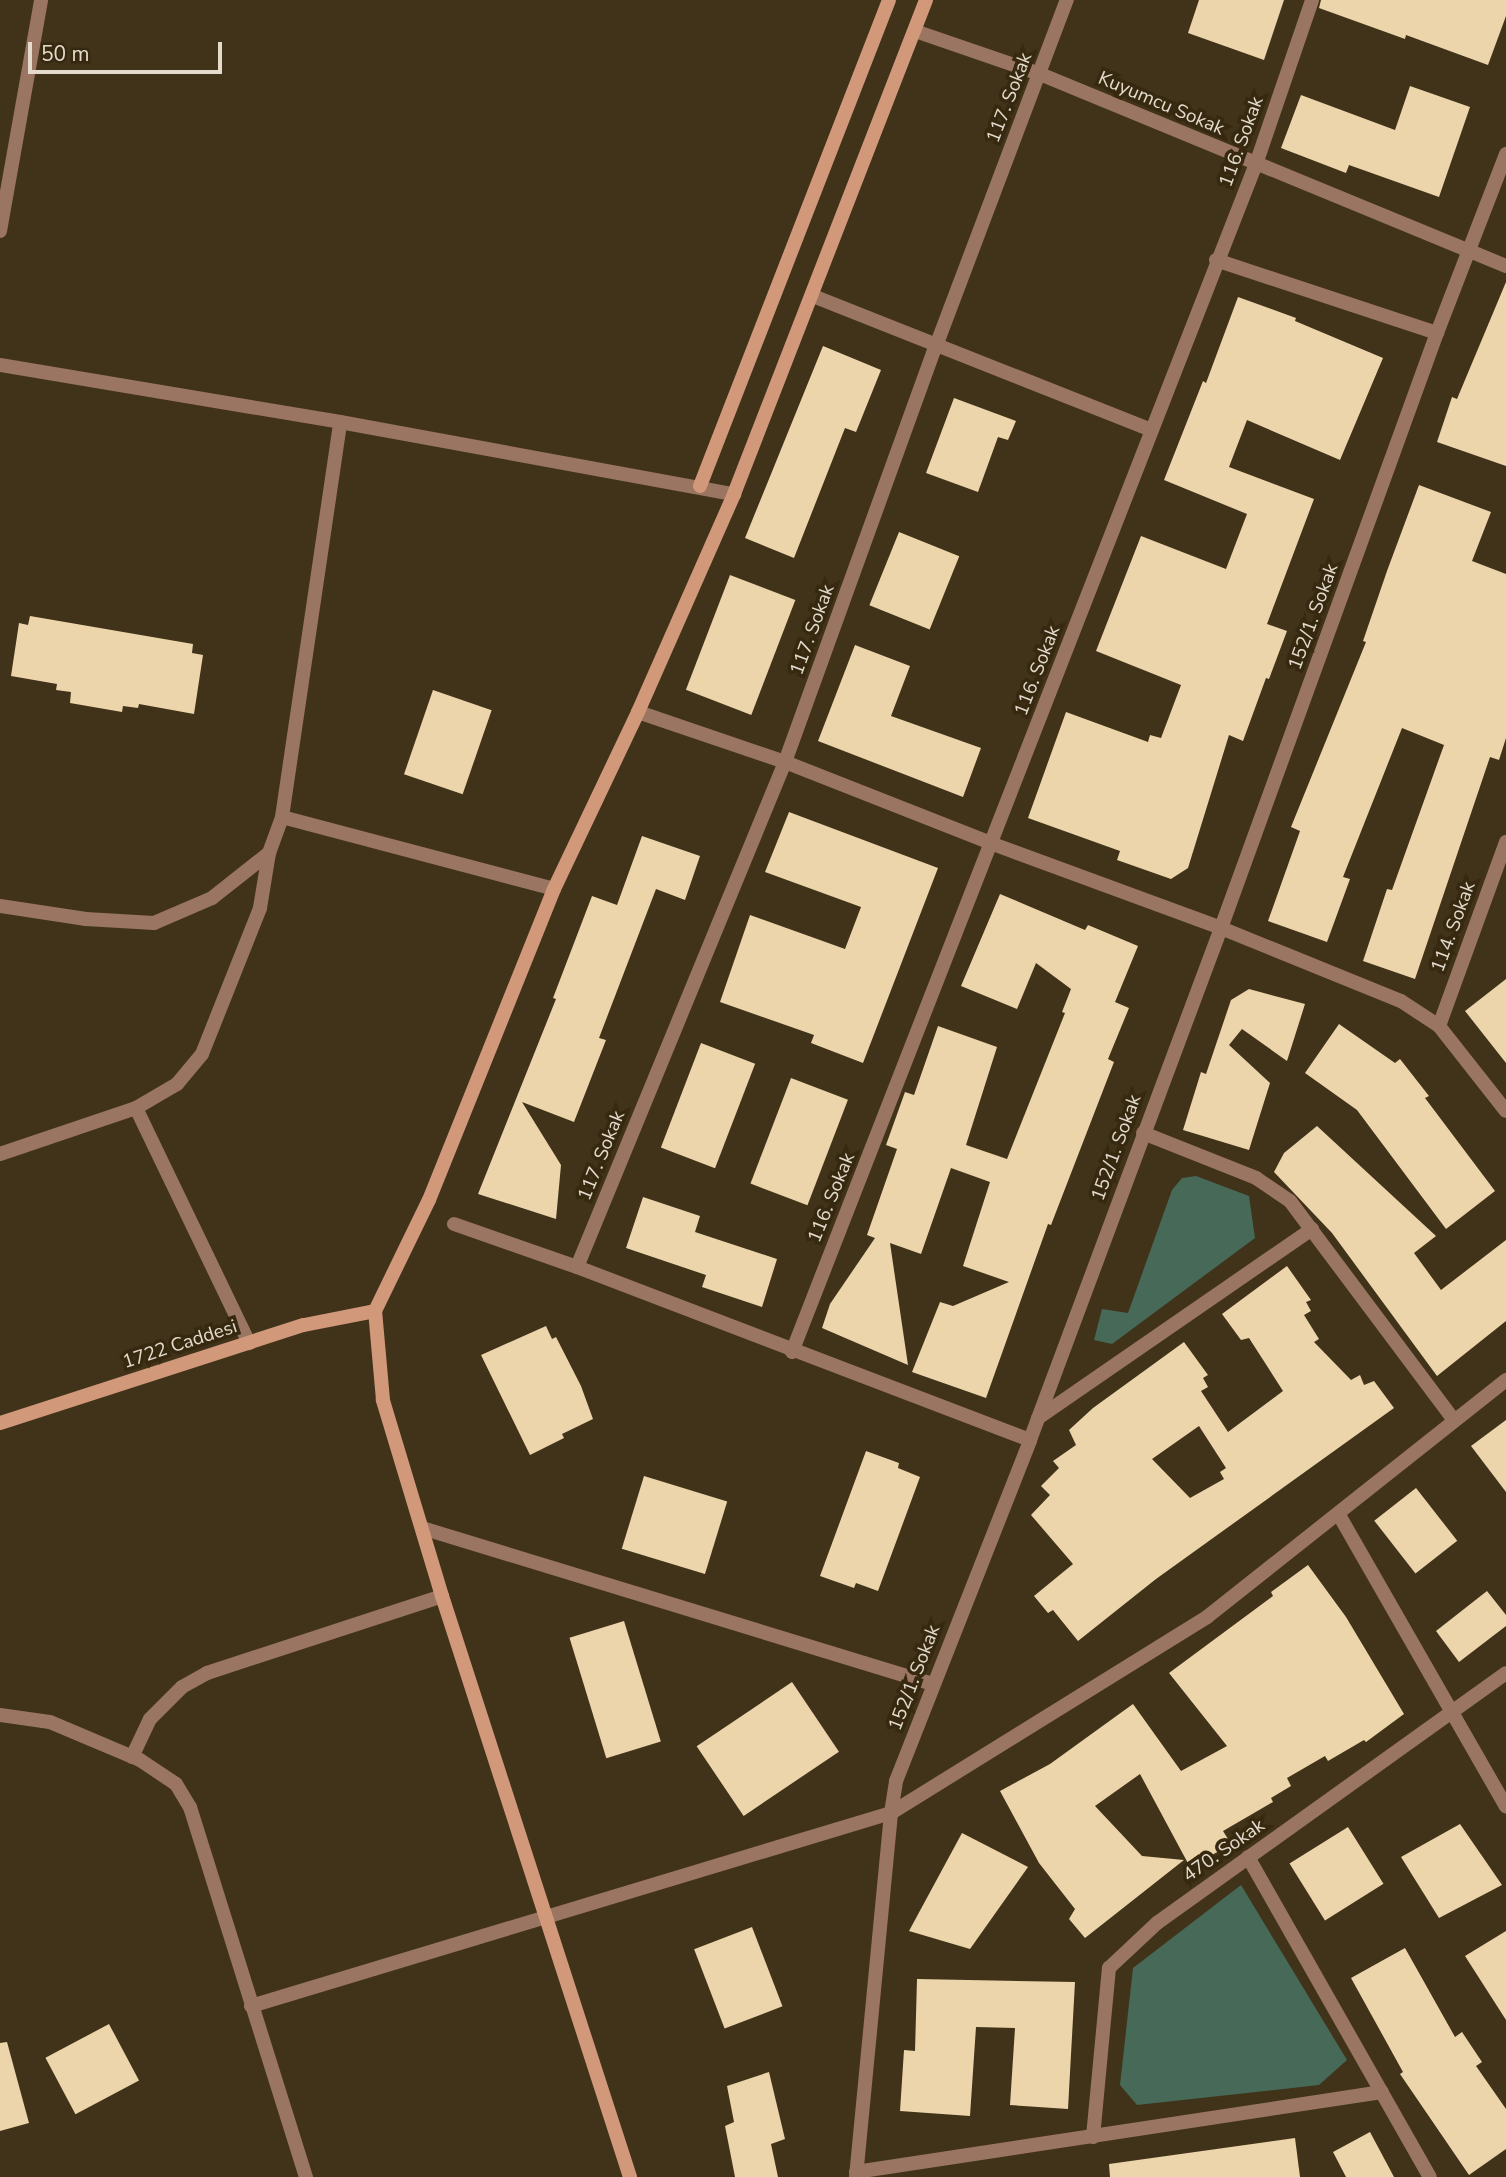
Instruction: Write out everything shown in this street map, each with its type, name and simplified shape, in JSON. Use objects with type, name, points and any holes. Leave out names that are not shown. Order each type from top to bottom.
[{"type":"street","points":[[0,231],[41,0]]},
{"type":"street","points":[[700,486],[889,0]]},
{"type":"street","points":[[631,2177],[442,1596],[383,1400],[375,1311],[429,1200],[554,889],[638,712],[734,494],[926,0]]},
{"type":"street","name":"117. Sokak","points":[[577,1267],[785,762],[936,346],[1067,0]]},
{"type":"street","name":"116. Sokak","points":[[792,1352],[993,844],[1216,260],[1256,164],[1312,0]]},
{"type":"street","name":"Kuyumcu Sokak","points":[[915,31],[1040,74],[1506,266]]},
{"type":"street","name":"152/1. Sokak","points":[[856,2175],[891,1813],[897,1781],[1030,1440],[1221,928],[1437,333],[1506,154]]},
{"type":"street","points":[[1216,260],[1437,333]]},
{"type":"street","points":[[813,296],[1151,430]]},
{"type":"street","points":[[0,365],[340,422],[734,494]]},
{"type":"street","points":[[0,1154],[136,1108],[177,1084],[202,1054],[260,908],[269,853],[282,817],[340,422]]},
{"type":"street","points":[[638,712],[785,762],[993,844],[1221,928],[1401,1001],[1439,1026],[1506,1111]]},
{"type":"street","points":[[282,817],[554,889]]},
{"type":"street","name":"114. Sokak","points":[[1439,1026],[1506,842]]},
{"type":"street","points":[[0,906],[86,919],[154,923],[212,898],[269,853]]},
{"type":"street","points":[[136,1108],[249,1343]]},
{"type":"street","points":[[1143,1133],[1256,1178],[1290,1201],[1454,1420]]},
{"type":"street","points":[[454,1224],[577,1267],[792,1352],[1030,1440]]},
{"type":"street","points":[[1038,1418],[1312,1229]]},
{"type":"street","name":"1722 Caddesi","points":[[0,1423],[303,1325],[375,1311]]},
{"type":"street","points":[[251,2006],[891,1813],[1207,1617],[1506,1380]]},
{"type":"street","points":[[1339,1515],[1506,1807]]},
{"type":"street","points":[[422,1528],[933,1684]]},
{"type":"street","points":[[132,1757],[150,1719],[182,1687],[207,1673],[442,1596]]},
{"type":"street","name":"470. Sokak","points":[[1093,2137],[1109,1968],[1157,1923],[1506,1673]]},
{"type":"street","points":[[0,1714],[50,1722],[132,1757],[176,1784],[190,1807],[306,2177]]},
{"type":"street","points":[[1248,1857],[1430,2177]]},
{"type":"street","points":[[856,2175],[1381,2092]]},
{"type":"green space","points":[[1196,1176],[1249,1196],[1255,1238],[1112,1344],[1094,1340],[1102,1309],[1128,1313],[1172,1190],[1182,1178]]},
{"type":"green space","points":[[1241,1885],[1347,2060],[1319,2085],[1137,2105],[1120,2085],[1133,1968]]},
{"type":"building","points":[[1199,0],[1284,0],[1264,60],[1188,33]]},
{"type":"building","points":[[1321,0],[1506,0],[1506,16],[1488,65],[1406,35],[1405,39],[1319,8]]},
{"type":"building","points":[[1410,86],[1470,107],[1439,197],[1349,165],[1346,173],[1281,148],[1301,95],[1395,130]]},
{"type":"building","points":[[1506,282],[1506,466],[1437,442],[1452,397],[1457,399]]},
{"type":"building","points":[[1238,297],[1296,318],[1295,321],[1383,358],[1340,460],[1247,420],[1229,467],[1314,499],[1267,624],[1287,631],[1269,679],[1266,678],[1243,741],[1229,735],[1188,868],[1171,879],[1117,860],[1120,851],[1028,818],[1066,712],[1148,742],[1150,735],[1161,738],[1181,685],[1096,651],[1141,536],[1226,569],[1247,514],[1164,480],[1203,381],[1206,383]]},
{"type":"building","points":[[823,346],[881,370],[856,432],[845,428],[794,558],[745,538]]},
{"type":"building","points":[[954,398],[1016,421],[1008,440],[998,437],[978,492],[926,473]]},
{"type":"building","points":[[1419,485],[1491,512],[1472,561],[1506,574],[1506,738],[1499,760],[1490,757],[1415,979],[1363,961],[1387,889],[1392,890],[1444,745],[1402,728],[1343,877],[1350,879],[1327,942],[1268,921],[1300,831],[1291,827],[1366,642],[1363,641]]},
{"type":"building","points":[[899,532],[959,556],[930,630],[869,605]]},
{"type":"building","points":[[730,575],[795,600],[751,715],[686,690]]},
{"type":"building","points":[[30,616],[193,644],[192,653],[203,655],[194,714],[139,704],[138,708],[123,706],[122,712],[70,703],[71,692],[56,690],[57,684],[11,676],[19,623],[28,625]]},
{"type":"building","points":[[855,645],[910,666],[891,716],[981,748],[963,797],[818,741]]},
{"type":"building","points":[[433,690],[492,710],[463,794],[404,774]]},
{"type":"building","points":[[789,812],[938,868],[863,1063],[811,1043],[814,1035],[720,1002],[750,915],[845,949],[861,907],[765,872]]},
{"type":"building","points":[[642,836],[700,856],[685,900],[656,889],[599,1038],[606,1040],[574,1122],[522,1102],[561,1165],[556,1219],[478,1194],[556,999],[553,998],[592,896],[617,905]]},
{"type":"building","points":[[1000,894],[1085,930],[1088,925],[1138,946],[1115,1002],[1129,1008],[1108,1059],[1114,1062],[1051,1225],[1048,1224],[986,1398],[912,1372],[940,1302],[953,1306],[1009,1282],[963,1266],[990,1182],[951,1168],[921,1254],[890,1243],[908,1365],[822,1328],[830,1304],[875,1238],[867,1235],[897,1149],[886,1145],[905,1092],[914,1095],[938,1026],[997,1047],[966,1145],[1007,1159],[1065,1013],[1062,1012],[1071,989],[1036,963],[1017,1009],[961,986]]},
{"type":"building","points":[[1506,979],[1506,1063],[1465,1011]]},
{"type":"building","points":[[1249,989],[1305,1004],[1287,1061],[1242,1029],[1229,1045],[1270,1083],[1249,1150],[1183,1130],[1201,1072],[1206,1074],[1231,1000]]},
{"type":"building","points":[[1339,1024],[1395,1063],[1400,1059],[1429,1096],[1425,1098],[1495,1191],[1446,1229],[1357,1110],[1305,1073]]},
{"type":"building","points":[[701,1043],[755,1064],[715,1168],[661,1148]]},
{"type":"building","points":[[791,1078],[848,1100],[807,1205],[751,1183]]},
{"type":"building","points":[[1317,1126],[1436,1236],[1414,1253],[1441,1290],[1506,1240],[1506,1321],[1437,1376],[1332,1233],[1274,1172],[1284,1153]]},
{"type":"building","points":[[643,1197],[700,1216],[695,1232],[777,1259],[762,1307],[702,1287],[706,1275],[626,1248]]},
{"type":"building","points":[[1287,1266],[1311,1300],[1306,1302],[1311,1311],[1304,1315],[1319,1339],[1314,1342],[1351,1380],[1360,1375],[1364,1385],[1374,1381],[1394,1408],[1156,1579],[1078,1641],[1053,1610],[1048,1613],[1034,1596],[1073,1564],[1031,1515],[1050,1495],[1041,1486],[1059,1468],[1053,1461],[1076,1445],[1069,1430],[1093,1408],[1184,1342],[1208,1375],[1203,1378],[1208,1387],[1201,1391],[1228,1432],[1283,1391],[1249,1338],[1241,1340],[1222,1314]],"holes":[[[1199,1426],[1226,1468],[1220,1472],[1224,1479],[1190,1498],[1152,1459]]]},
{"type":"building","points":[[546,1326],[552,1339],[556,1337],[581,1386],[593,1419],[562,1434],[564,1438],[530,1455],[481,1355]]},
{"type":"building","points":[[1506,1420],[1506,1492],[1471,1446]]},
{"type":"building","points":[[866,1451],[899,1463],[898,1468],[920,1477],[878,1591],[856,1583],[854,1588],[820,1576]]},
{"type":"building","points":[[644,1476],[727,1501],[705,1574],[622,1549]]},
{"type":"building","points":[[1416,1488],[1457,1541],[1415,1573],[1374,1521]]},
{"type":"building","points":[[1308,1565],[1346,1617],[1404,1714],[1366,1742],[1364,1740],[1328,1761],[1325,1756],[1287,1778],[1291,1786],[1271,1798],[1273,1802],[1223,1831],[1228,1839],[1218,1845],[1221,1850],[1190,1867],[1140,1774],[1095,1806],[1142,1856],[1184,1860],[1085,1938],[1069,1919],[1075,1909],[1039,1863],[1000,1791],[1050,1764],[1133,1704],[1181,1771],[1227,1746],[1169,1673],[1273,1596],[1271,1592]]},
{"type":"building","points":[[1487,1591],[1506,1615],[1506,1626],[1459,1662],[1436,1631]]},
{"type":"building","points":[[624,1621],[661,1741],[606,1758],[569,1638]]},
{"type":"building","points":[[792,1682],[839,1752],[744,1816],[697,1746]]},
{"type":"building","points":[[1460,1824],[1502,1885],[1439,1918],[1401,1857]]},
{"type":"building","points":[[1348,1827],[1384,1884],[1325,1920],[1289,1864]]},
{"type":"building","points":[[962,1833],[1028,1867],[970,1949],[909,1931]]},
{"type":"building","points":[[752,1927],[782,2006],[725,2029],[694,1949]]},
{"type":"building","points":[[1506,1931],[1506,2020],[1465,1956]]},
{"type":"building","points":[[1405,1948],[1455,2037],[1462,2032],[1482,2062],[1476,2066],[1506,2109],[1506,2149],[1469,2175],[1400,2074],[1403,2072],[1351,1978]]},
{"type":"building","points":[[917,1979],[1075,1982],[1068,2109],[1010,2105],[1015,2028],[976,2027],[970,2116],[900,2111],[904,2050],[915,2051]]},
{"type":"building","points":[[109,2024],[139,2081],[75,2114],[45,2058]]},
{"type":"building","points":[[7,2042],[29,2123],[0,2131],[0,2043]]},
{"type":"building","points":[[769,2072],[785,2139],[771,2144],[778,2177],[735,2177],[725,2126],[734,2122],[727,2086]]},
{"type":"building","points":[[1370,2132],[1394,2177],[1346,2177],[1333,2152]]},
{"type":"building","points":[[1295,2138],[1300,2177],[1110,2177],[1109,2164]]}]
